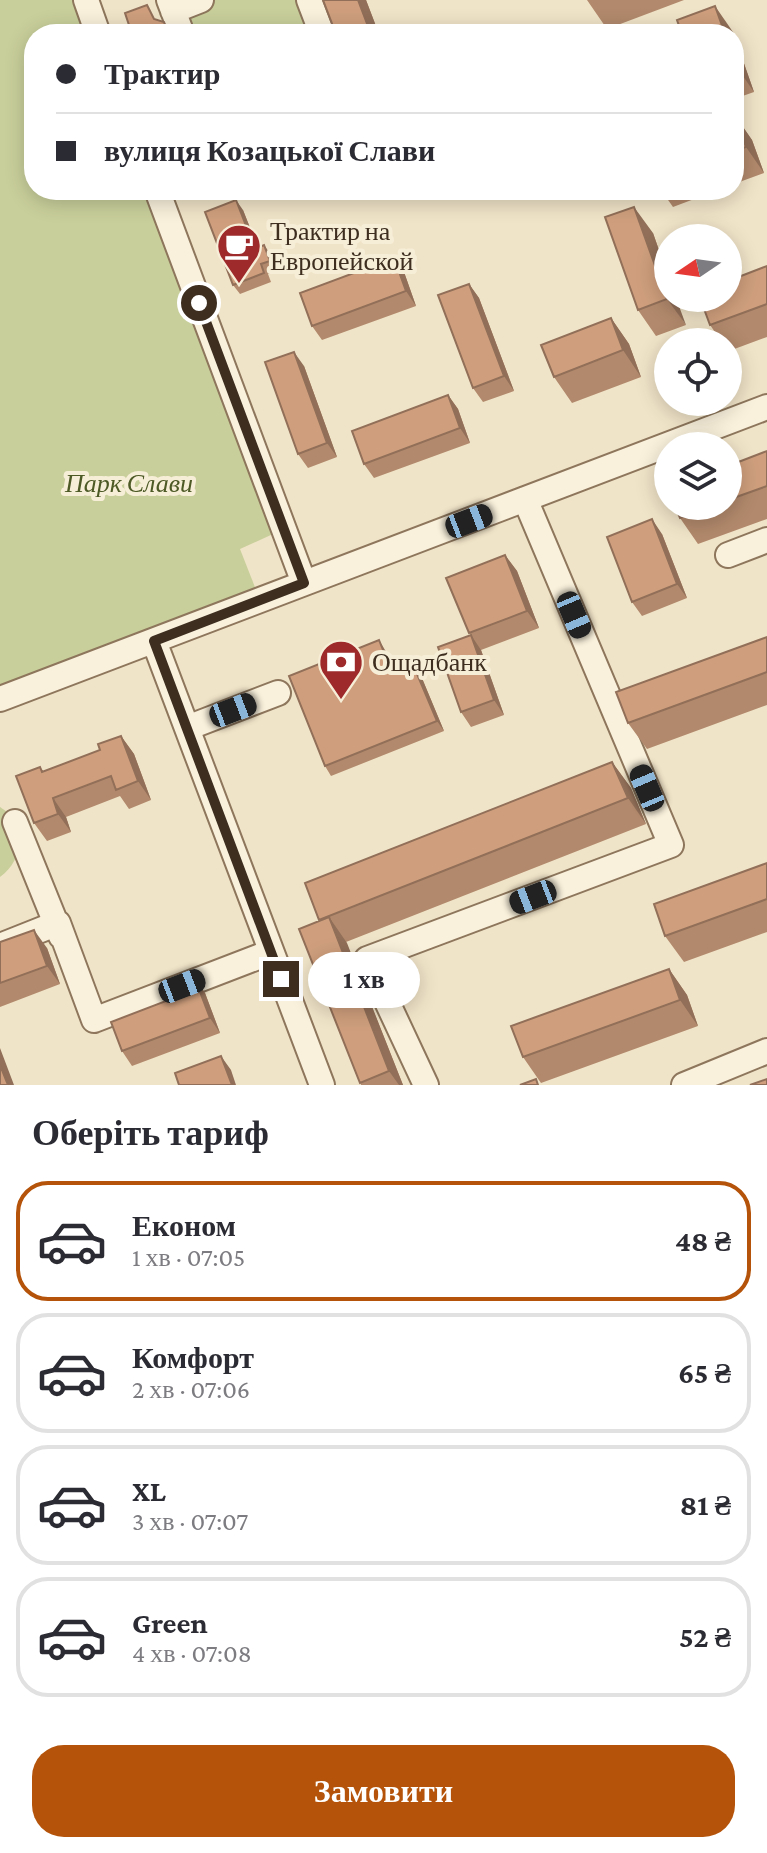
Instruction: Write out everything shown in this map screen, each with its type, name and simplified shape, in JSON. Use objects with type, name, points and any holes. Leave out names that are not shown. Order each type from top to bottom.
[{"type":"street","points":[[86,0],[94,24]]},
{"type":"street","points":[[178,24],[171,5],[201,0]]},
{"type":"street","points":[[309,0],[318,24]]},
{"type":"street","points":[[161,200],[304,583]]},
{"type":"street","points":[[0,699],[767,407]]},
{"type":"street","points":[[426,1085],[367,959],[671,845],[525,499]]},
{"type":"street","points":[[728,555],[767,540]]},
{"type":"street","points":[[154,641],[322,1085]]},
{"type":"street","points":[[610,701],[639,691]]},
{"type":"street","points":[[187,728],[278,693]]},
{"type":"street","points":[[15,822],[94,1020]]},
{"type":"street","points":[[0,946],[58,923],[94,1020]]},
{"type":"street","points":[[94,1020],[271,952]]},
{"type":"street","points":[[684,1085],[767,1051]]},
{"type":"green space","name":"Парк Слави","points":[[0,0],[86,0],[94,24],[24,24],[24,200],[161,200],[284,529],[240,549],[260,600],[0,699]]},
{"type":"green space","points":[[214,0],[302,0],[311,24],[187,24],[186,11]]},
{"type":"green space","points":[[0,807],[15,823],[20,842],[14,861],[0,877]]},
{"type":"building","points":[[323,0],[358,0],[367,24],[332,24]]},
{"type":"building","points":[[147,5],[154,19],[165,24],[129,24],[125,13]]},
{"type":"building","points":[[715,6],[721,24],[678,24],[677,20]]},
{"type":"building","points":[[236,200],[255,249],[264,245],[270,261],[261,264],[264,273],[233,285],[205,212]]},
{"type":"building","points":[[634,207],[654,263],[654,304],[638,310],[605,217]]},
{"type":"building","points":[[394,258],[406,291],[312,326],[300,293]]},
{"type":"building","points":[[767,266],[767,304],[710,325],[705,312],[742,312],[742,276]]},
{"type":"building","points":[[469,284],[504,376],[473,388],[438,295]]},
{"type":"building","points":[[611,318],[623,350],[554,377],[541,345]]},
{"type":"building","points":[[294,352],[327,443],[298,454],[265,362]]},
{"type":"building","points":[[448,395],[460,428],[364,464],[352,431]]},
{"type":"building","points":[[767,451],[767,486],[742,495],[742,461]]},
{"type":"building","points":[[652,519],[677,584],[632,602],[607,537]]},
{"type":"building","points":[[505,555],[527,611],[469,633],[446,578]]},
{"type":"building","points":[[471,635],[494,700],[461,712],[438,647]]},
{"type":"building","points":[[767,637],[767,672],[628,723],[616,692]]},
{"type":"building","points":[[379,640],[391,670],[412,662],[437,721],[325,766],[289,676]]},
{"type":"building","points":[[121,736],[138,781],[116,790],[111,776],[53,798],[58,814],[34,823],[16,776],[40,767],[42,772],[100,750],[98,744]]},
{"type":"building","points":[[612,762],[628,798],[319,920],[305,883]]},
{"type":"building","points":[[767,863],[767,899],[665,936],[654,904]]},
{"type":"building","points":[[329,917],[389,1071],[360,1083],[299,929]]},
{"type":"building","points":[[34,930],[47,966],[0,983],[0,942]]},
{"type":"building","points":[[669,969],[680,1000],[523,1057],[511,1026]]},
{"type":"building","points":[[195,979],[210,1018],[122,1051],[111,1022],[174,998],[171,988]]},
{"type":"building","points":[[221,1056],[232,1085],[179,1085],[175,1073]]},
{"type":"building","points":[[0,1065],[8,1085],[0,1085]]},
{"type":"building","points":[[536,1079],[538,1085],[520,1085]]},
{"type":"building","points":[[767,1079],[767,1085],[750,1085]]},
{"type":"place","name":"Трактир на Европейской","points":[[239,285]]},
{"type":"place","name":"Ощадбанк","points":[[341,701]]},
{"type":"route","points":[[199,303],[304,583],[154,641],[281,979]]}]
